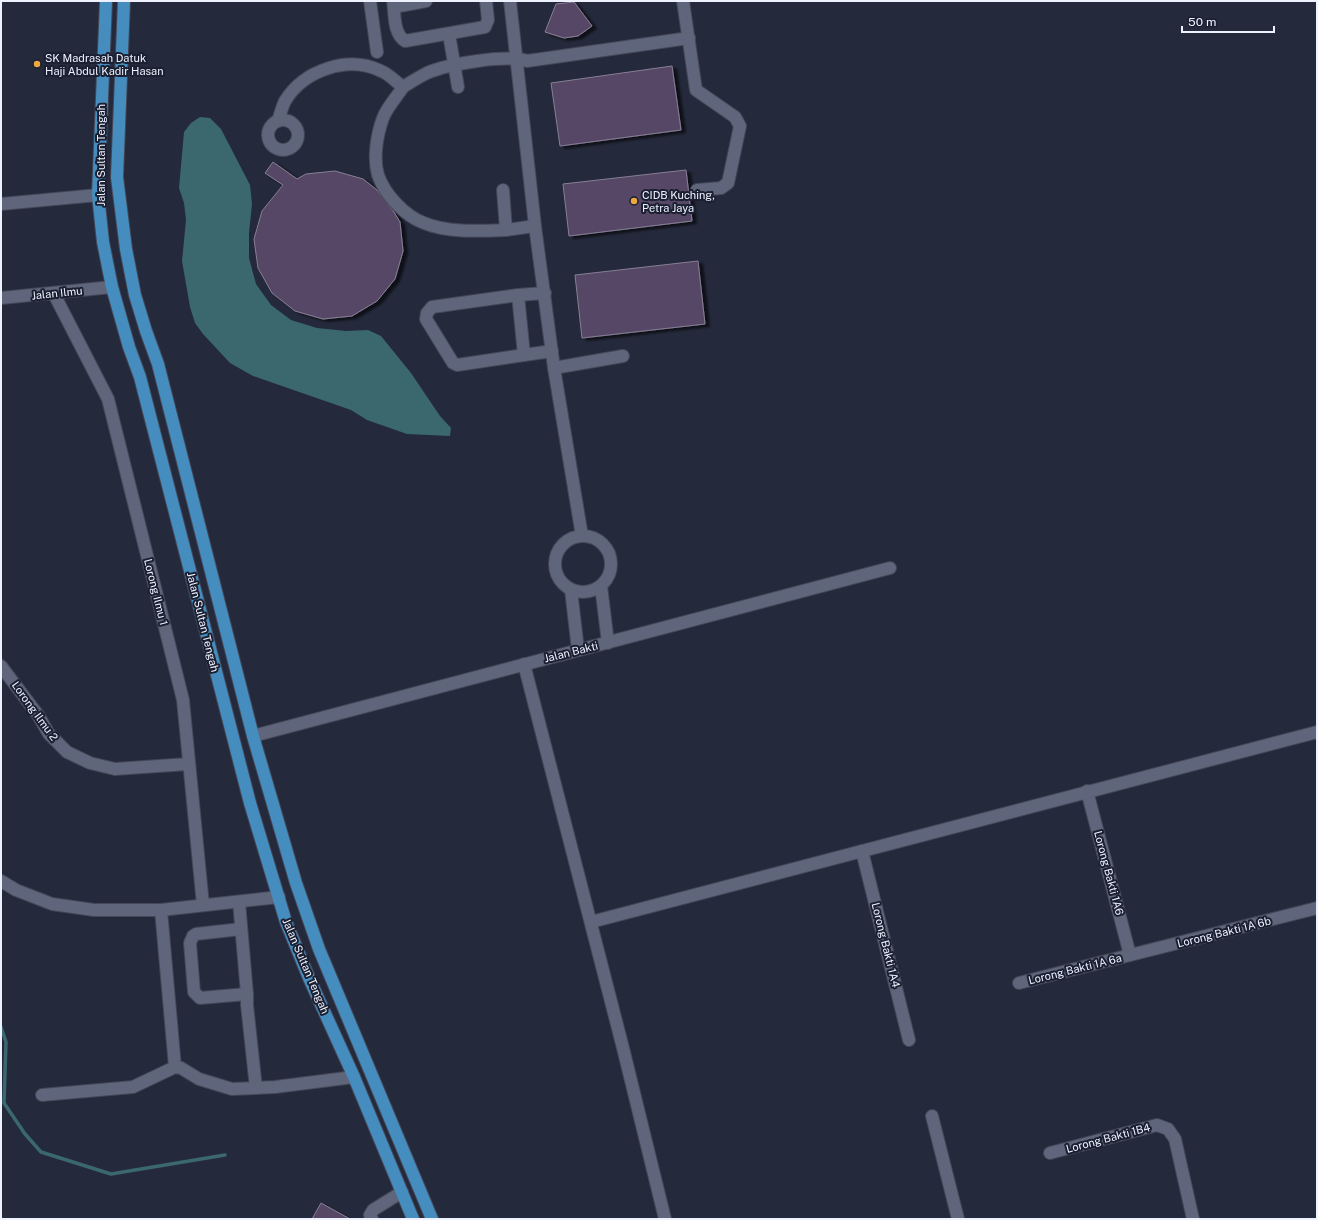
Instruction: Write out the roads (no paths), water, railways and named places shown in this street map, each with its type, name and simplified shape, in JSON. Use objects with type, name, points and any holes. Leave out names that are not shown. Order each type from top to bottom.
[{"type":"main road","name":"Jalan Sultan Tengah","points":[[106,1],[98,195],[103,242],[112,287],[129,347],[140,377],[250,803],[279,897],[296,947],[354,1077],[413,1219]]},
{"type":"main road","name":"Jalan Sultan Tengah","points":[[124,1],[117,177],[126,249],[135,295],[160,371],[253,736],[296,883],[319,949],[432,1219]]},
{"type":"street","points":[[370,1],[377,52]]},
{"type":"street","points":[[426,1],[393,4],[397,30],[400,38],[405,41],[485,27],[488,20],[486,1]]},
{"type":"street","points":[[510,1],[535,226],[554,368],[582,536]]},
{"type":"street","points":[[683,1],[696,90],[735,117],[740,126],[728,183],[721,188],[697,190]]},
{"type":"street","points":[[449,34],[458,87]]},
{"type":"street","points":[[535,226],[506,230],[482,231],[447,229],[424,223],[403,211],[392,199],[378,175],[376,148],[383,117],[403,87],[428,73],[453,64],[517,57],[527,61],[688,38]]},
{"type":"street","points":[[278,121],[285,101],[296,88],[317,72],[337,66],[358,64],[381,71],[403,87]]},
{"type":"street","points":[[503,190],[506,230]]},
{"type":"street","points":[[1,204],[98,195]]},
{"type":"street","name":"Jalan Ilmu","points":[[1,298],[54,294],[112,287]]},
{"type":"street","points":[[545,293],[518,295],[432,307],[427,313],[426,319],[454,363],[457,365],[552,351]]},
{"type":"street","name":"Lorong Ilmu 1","points":[[54,294],[108,399],[183,700],[188,764],[203,905]]},
{"type":"street","points":[[518,295],[524,355]]},
{"type":"street","points":[[554,368],[623,356]]},
{"type":"street","points":[[582,536],[601,542],[611,559],[611,569],[607,579],[601,586],[591,591],[581,592],[571,590],[563,585],[555,568],[555,559],[558,550],[564,543],[572,538],[582,536]]},
{"type":"street","name":"Jalan Bakti","points":[[253,736],[890,568]]},
{"type":"street","points":[[601,586],[608,643]]},
{"type":"street","points":[[571,590],[578,650]]},
{"type":"street","points":[[524,664],[591,922],[665,1219]]},
{"type":"street","name":"Lorong Ilmu 2","points":[[1,666],[38,715],[49,734],[67,752],[90,763],[115,770],[188,764]]},
{"type":"street","points":[[591,922],[1317,732]]},
{"type":"street","name":"Lorong Bakti 1A6","points":[[1087,791],[1130,955]]},
{"type":"street","name":"Lorong Bakti 1A4","points":[[862,851],[909,1040]]},
{"type":"street","points":[[1,881],[16,890],[52,904],[94,910],[161,910],[279,897]]},
{"type":"street","points":[[239,902],[247,994],[246,1005],[256,1088]]},
{"type":"street","name":"Lorong Bakti 1A 6b","points":[[1130,955],[1317,908]]},
{"type":"street","points":[[161,910],[175,1067]]},
{"type":"street","points":[[241,929],[196,934],[192,936],[190,943],[194,992],[200,998],[247,994]]},
{"type":"street","name":"Lorong Bakti 1A 6a","points":[[1019,983],[1130,955]]},
{"type":"street","points":[[42,1095],[133,1087],[175,1067],[181,1068],[199,1079],[232,1089],[275,1087],[354,1077]]},
{"type":"street","points":[[932,1116],[958,1219]]},
{"type":"street","name":"Lorong Bakti 1B4","points":[[1050,1153],[1157,1125],[1168,1129],[1175,1139],[1193,1219]]},
{"type":"street","points":[[372,1219],[370,1215],[373,1210],[402,1192]]},
{"type":"waterway","points":[[1,1027],[6,1042],[4,1103],[25,1134],[41,1152],[111,1174],[225,1155]]},
{"type":"place","name":"SK Madrasah Datuk Haji Abdul Kadir Hasan","points":[[37,64]]},
{"type":"place","name":"CIDB Kuching, Petra Jaya","points":[[634,201]]}]
